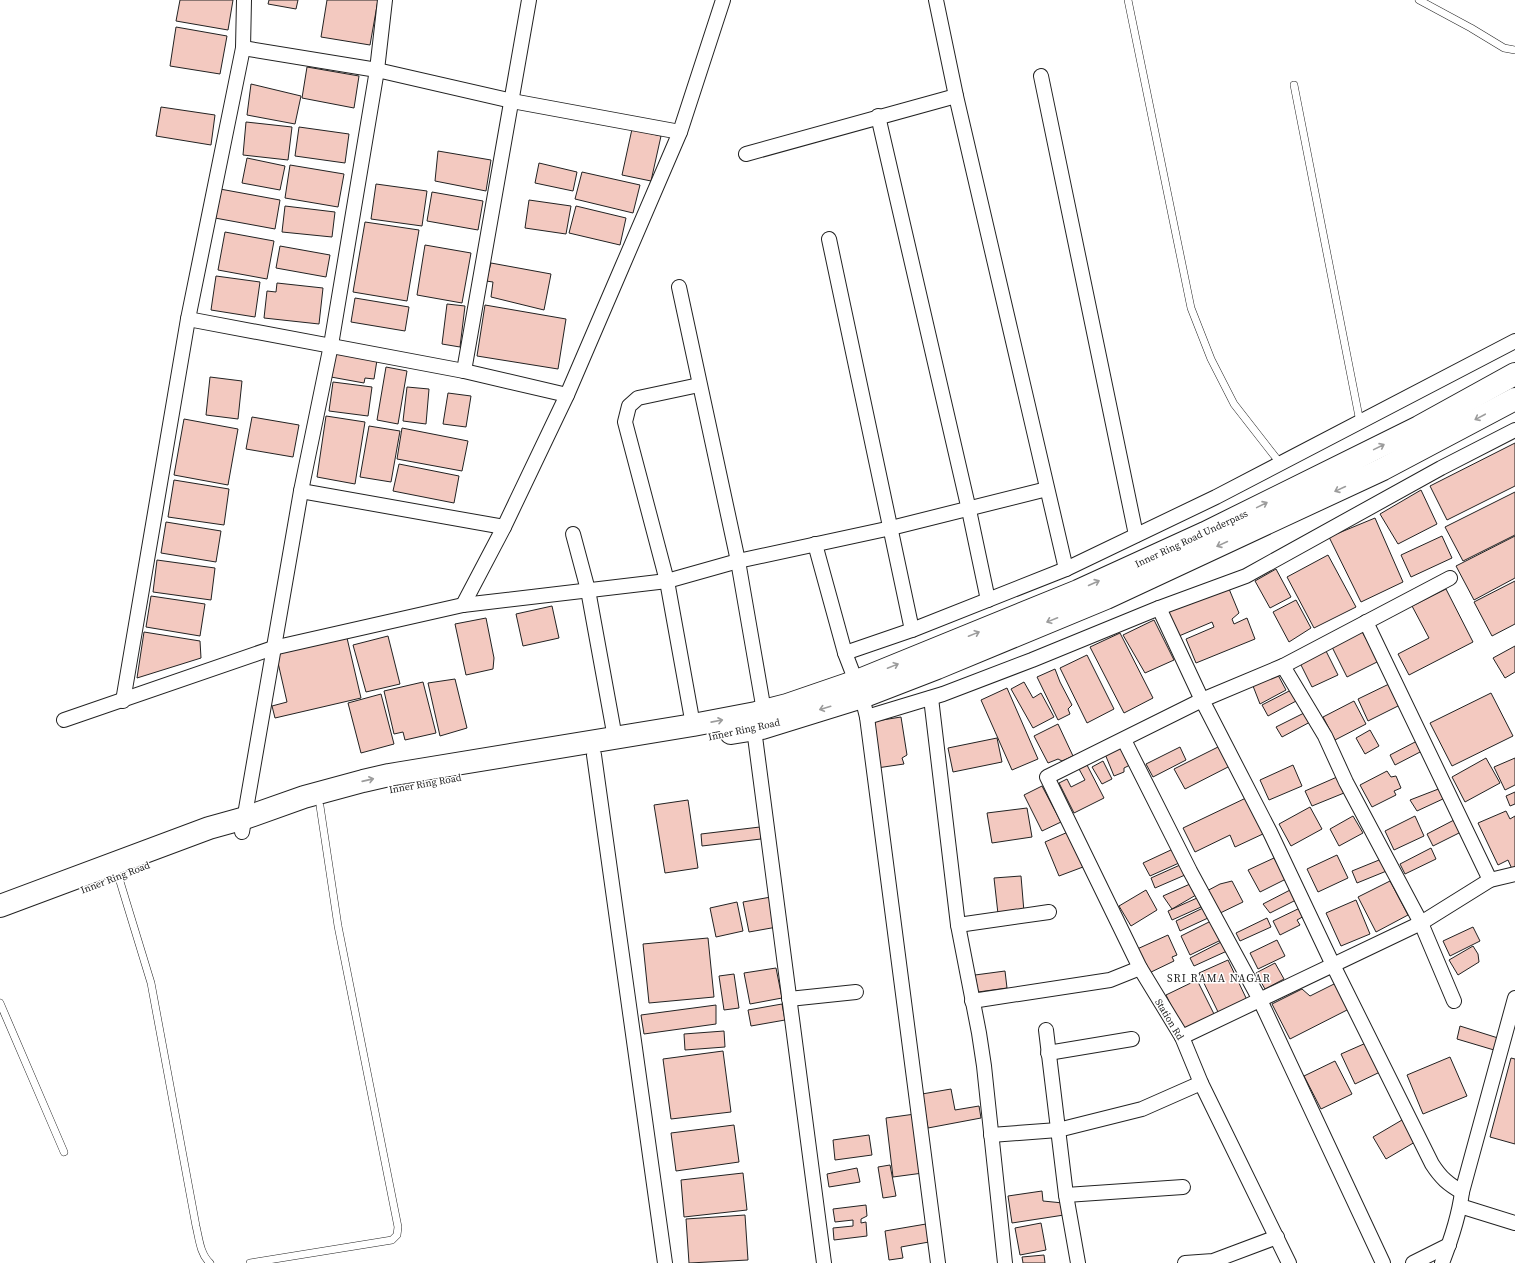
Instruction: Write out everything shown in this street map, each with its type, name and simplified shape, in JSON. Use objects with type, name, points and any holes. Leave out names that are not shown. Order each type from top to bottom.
[{"type":"main road","name":"Inner Ring Road Underpass","points":[[862,698],[1078,591],[1205,533],[1419,427],[1515,374]]},
{"type":"main road","name":"Inner Ring Road Underpass","points":[[862,698],[1131,587],[1383,469],[1515,399]]},
{"type":"main road","name":"Inner Ring Road","points":[[0,921],[56,901],[243,825],[304,797],[370,779],[693,725],[788,705],[862,698]]},
{"type":"main road","name":"Inner Ring Road","points":[[0,906],[208,828],[243,825],[403,786],[754,729],[862,698]]},
{"type":"street","points":[[123,701],[188,319],[243,48],[244,0]]},
{"type":"street","points":[[243,825],[301,491],[331,345],[378,70],[385,0]]},
{"type":"street","points":[[464,371],[529,0]]},
{"type":"street","points":[[463,605],[504,527],[567,395],[680,132],[723,0]]},
{"type":"street","points":[[936,0],[956,96],[1066,569]]},
{"type":"street","points":[[243,48],[378,70],[512,101],[680,132]]},
{"type":"street","points":[[1041,76],[1136,535]]},
{"type":"street","points":[[746,154],[878,116],[956,96]]},
{"type":"street","points":[[878,116],[969,510],[988,600]]},
{"type":"street","points":[[829,239],[912,630]]},
{"type":"street","points":[[679,287],[738,561],[764,711]]},
{"type":"street","points":[[188,319],[464,371],[567,395]]},
{"type":"street","points":[[845,653],[912,630],[1066,569],[1216,497],[1515,341]]},
{"type":"street","points":[[693,725],[667,581],[625,422],[629,406],[638,398],[699,385]]},
{"type":"street","points":[[862,698],[931,698],[1032,660],[1159,608],[1246,576],[1441,468],[1515,430]]},
{"type":"street","points":[[64,720],[123,701],[273,648],[463,605],[667,581],[738,561],[969,510],[1047,489]]},
{"type":"street","points":[[301,491],[504,527]]},
{"type":"street","points":[[573,534],[588,590],[615,738]]},
{"type":"street","points":[[815,544],[845,653],[862,698],[938,1263]]},
{"type":"street","points":[[1383,1263],[1260,1000],[1190,871],[1124,740],[1202,700],[1283,666],[1450,578]]},
{"type":"street","points":[[1159,608],[1202,700],[1270,832],[1333,965],[1432,1164],[1440,1177],[1462,1192]]},
{"type":"street","points":[[1366,622],[1490,880]]},
{"type":"street","points":[[1283,666],[1325,736],[1346,782],[1421,922],[1454,1000]]},
{"type":"street","points":[[931,698],[958,925],[984,1066],[1005,1263]]},
{"type":"street","points":[[754,729],[824,1263]]},
{"type":"street","name":"Station Rd","points":[[1124,740],[1047,777],[1140,968],[1182,1037],[1201,1083],[1289,1263]]},
{"type":"street","points":[[594,755],[664,1263]]},
{"type":"street","points":[[1182,1037],[1421,922],[1490,880],[1515,874]]},
{"type":"street","points":[[958,925],[1049,912]]},
{"type":"street","points":[[972,1001],[1110,980],[1140,968]]},
{"type":"street","points":[[790,999],[856,992]]},
{"type":"street","points":[[1442,1263],[1449,1245],[1460,1206],[1462,1192],[1515,998]]},
{"type":"street","points":[[1046,1030],[1066,1195],[1078,1263]]},
{"type":"street","points":[[1048,1053],[1132,1039]]},
{"type":"street","points":[[991,1135],[1058,1130],[1142,1109],[1201,1083]]},
{"type":"street","points":[[1066,1195],[1183,1187]]},
{"type":"street","points":[[1460,1206],[1515,1223]]},
{"type":"street","points":[[1185,1263],[1214,1262],[1276,1237]]},
{"type":"street","points":[[1412,1263],[1449,1245]]},
{"type":"lane","points":[[1128,0],[1191,308],[1211,359],[1234,404],[1280,464]]},
{"type":"lane","points":[[1419,0],[1504,48],[1515,50]]},
{"type":"lane","points":[[1294,85],[1360,422]]},
{"type":"lane","points":[[250,1263],[392,1240],[397,1235],[398,1231],[338,926],[320,806]]},
{"type":"lane","points":[[118,875],[151,983],[196,1226],[201,1249],[206,1260],[210,1263]]},
{"type":"lane","points":[[0,1003],[64,1152]]},
{"type":"building","points":[[180,0],[233,0],[228,30],[176,21]]},
{"type":"building","points":[[269,0],[298,0],[296,9],[268,4]]},
{"type":"building","points":[[327,0],[378,0],[370,45],[321,37]]},
{"type":"building","points":[[176,27],[227,36],[220,74],[170,66]]},
{"type":"building","points":[[307,67],[359,76],[354,108],[302,98]]},
{"type":"building","points":[[251,84],[301,96],[295,124],[247,115]]},
{"type":"building","points":[[161,107],[215,115],[211,145],[156,136]]},
{"type":"building","points":[[246,122],[292,127],[288,160],[243,155]]},
{"type":"building","points":[[299,127],[349,134],[345,163],[295,156]]},
{"type":"building","points":[[632,129],[661,136],[651,181],[622,175]]},
{"type":"building","points":[[438,151],[491,160],[486,191],[435,181]]},
{"type":"building","points":[[247,158],[285,166],[280,190],[242,183]]},
{"type":"building","points":[[539,163],[577,172],[573,191],[535,183]]},
{"type":"building","points":[[290,165],[344,174],[338,207],[285,198]]},
{"type":"building","points":[[582,172],[640,185],[633,213],[575,199]]},
{"type":"building","points":[[376,184],[427,191],[422,226],[371,219]]},
{"type":"building","points":[[220,189],[280,200],[275,229],[215,218]]},
{"type":"building","points":[[432,192],[483,201],[478,230],[427,221]]},
{"type":"building","points":[[529,200],[571,206],[566,234],[525,228]]},
{"type":"building","points":[[285,206],[335,212],[332,237],[282,232]]},
{"type":"building","points":[[576,206],[626,218],[620,245],[569,233]]},
{"type":"building","points":[[365,222],[419,230],[407,301],[353,292]]},
{"type":"building","points":[[225,232],[274,241],[267,279],[218,270]]},
{"type":"building","points":[[425,245],[471,253],[462,303],[417,295]]},
{"type":"building","points":[[280,246],[330,255],[326,277],[276,268]]},
{"type":"building","points":[[491,263],[551,274],[544,310],[491,297],[493,282],[486,281]]},
{"type":"building","points":[[216,276],[260,282],[255,317],[211,310]]},
{"type":"building","points":[[277,283],[323,288],[319,324],[264,318],[267,291],[276,292]]},
{"type":"building","points":[[355,298],[409,307],[405,331],[351,322]]},
{"type":"building","points":[[447,304],[465,306],[460,347],[442,344]]},
{"type":"building","points":[[485,305],[566,319],[558,369],[477,356]]},
{"type":"building","points":[[336,353],[377,360],[374,379],[365,378],[364,383],[331,377]]},
{"type":"building","points":[[386,367],[407,371],[398,424],[377,420]]},
{"type":"building","points":[[210,377],[242,381],[238,419],[206,415]]},
{"type":"building","points":[[333,382],[372,387],[368,416],[329,411]]},
{"type":"building","points":[[407,387],[429,389],[426,424],[403,421]]},
{"type":"building","points":[[448,393],[471,396],[466,427],[443,424]]},
{"type":"building","points":[[326,416],[365,422],[355,484],[317,477]]},
{"type":"building","points":[[252,417],[299,425],[293,457],[246,449]]},
{"type":"building","points":[[184,419],[238,429],[228,485],[174,475]]},
{"type":"building","points":[[369,426],[400,431],[391,482],[360,477]]},
{"type":"building","points":[[402,428],[468,441],[462,471],[397,459]]},
{"type":"building","points":[[1515,443],[1515,486],[1447,520],[1430,486]]},
{"type":"building","points":[[399,464],[459,476],[454,503],[393,491]]},
{"type":"building","points":[[174,480],[229,489],[224,525],[168,517]]},
{"type":"building","points":[[1421,490],[1437,524],[1398,544],[1380,514]]},
{"type":"building","points":[[1515,492],[1515,535],[1463,561],[1445,527]]},
{"type":"building","points":[[1375,518],[1403,582],[1361,602],[1329,537]]},
{"type":"building","points":[[166,522],[221,531],[216,562],[161,553]]},
{"type":"building","points":[[1442,536],[1452,558],[1411,577],[1401,555]]},
{"type":"building","points":[[1515,536],[1515,578],[1474,600],[1456,566]]},
{"type":"building","points":[[1328,555],[1356,607],[1314,628],[1287,577]]},
{"type":"building","points":[[157,560],[215,568],[211,600],[153,592]]},
{"type":"building","points":[[1276,569],[1291,597],[1270,608],[1255,581]]},
{"type":"building","points":[[1515,581],[1515,624],[1492,636],[1474,602]]},
{"type":"building","points":[[1227,584],[1239,613],[1232,619],[1234,624],[1247,618],[1255,639],[1196,663],[1186,639],[1214,627],[1212,622],[1179,636],[1167,609]]},
{"type":"building","points":[[1446,589],[1473,642],[1409,675],[1398,654],[1429,638],[1412,606]]},
{"type":"building","points":[[151,596],[205,604],[200,636],[146,627]]},
{"type":"building","points":[[1296,600],[1311,628],[1289,642],[1273,612]]},
{"type":"building","points":[[552,606],[559,638],[523,646],[516,614]]},
{"type":"building","points":[[486,618],[494,658],[493,669],[466,675],[455,624]]},
{"type":"building","points":[[1154,620],[1174,660],[1145,673],[1123,635]]},
{"type":"building","points":[[1361,630],[1379,661],[1347,677],[1331,645]]},
{"type":"building","points":[[144,632],[200,641],[201,658],[137,678]]},
{"type":"building","points":[[1120,633],[1153,698],[1124,713],[1090,647]]},
{"type":"building","points":[[388,636],[400,684],[366,692],[353,645]]},
{"type":"building","points":[[347,638],[361,698],[275,718],[272,706],[287,702],[276,654]]},
{"type":"building","points":[[1515,646],[1515,672],[1505,678],[1493,658]]},
{"type":"building","points":[[1325,649],[1338,675],[1312,687],[1299,661]]},
{"type":"building","points":[[1087,655],[1114,709],[1087,723],[1060,668]]},
{"type":"building","points":[[1055,669],[1072,705],[1068,709],[1070,714],[1058,720],[1037,677]]},
{"type":"building","points":[[1278,675],[1286,690],[1260,704],[1253,686]]},
{"type":"building","points":[[455,679],[467,728],[440,736],[428,683]]},
{"type":"building","points":[[423,682],[436,733],[405,740],[403,732],[394,734],[384,691]]},
{"type":"building","points":[[1024,682],[1033,698],[1041,693],[1054,717],[1033,728],[1011,689]]},
{"type":"building","points":[[1389,684],[1400,705],[1368,721],[1358,699]]},
{"type":"building","points":[[1007,688],[1038,759],[1012,770],[981,700]]},
{"type":"building","points":[[1293,689],[1298,700],[1268,716],[1262,705]]},
{"type":"building","points":[[1491,693],[1513,736],[1452,766],[1430,723]]},
{"type":"building","points":[[381,694],[394,744],[361,753],[348,703]]},
{"type":"building","points":[[1354,701],[1366,724],[1335,740],[1323,717]]},
{"type":"building","points":[[1306,712],[1312,721],[1282,737],[1276,727]]},
{"type":"building","points":[[901,717],[907,755],[902,758],[904,764],[877,768],[870,722]]},
{"type":"building","points":[[1058,724],[1073,756],[1062,761],[1058,759],[1048,763],[1034,736]]},
{"type":"building","points":[[1370,730],[1379,746],[1365,754],[1356,738]]},
{"type":"building","points":[[997,738],[1002,762],[953,772],[948,748]]},
{"type":"building","points":[[1417,741],[1422,751],[1395,765],[1390,755]]},
{"type":"building","points":[[1220,746],[1230,766],[1185,789],[1174,769]]},
{"type":"building","points":[[1122,747],[1130,765],[1124,768],[1124,772],[1114,776],[1105,754]]},
{"type":"building","points":[[1180,747],[1186,760],[1153,777],[1146,764]]},
{"type":"building","points":[[1486,758],[1500,783],[1465,802],[1452,777]]},
{"type":"building","points":[[1515,758],[1515,785],[1505,790],[1494,767]]},
{"type":"building","points":[[1103,761],[1112,779],[1102,784],[1092,767]]},
{"type":"building","points":[[1087,765],[1104,798],[1074,813],[1059,783],[1067,779],[1071,787],[1085,780],[1079,769]]},
{"type":"building","points":[[1293,765],[1302,786],[1269,800],[1260,780]]},
{"type":"building","points":[[1387,771],[1391,777],[1396,776],[1401,788],[1394,791],[1396,795],[1372,807],[1360,785]]},
{"type":"building","points":[[1337,777],[1344,793],[1312,806],[1305,791]]},
{"type":"building","points":[[1042,786],[1061,822],[1042,831],[1024,795]]},
{"type":"building","points":[[1441,788],[1445,798],[1417,811],[1410,800]]},
{"type":"building","points":[[1515,792],[1515,804],[1510,806],[1506,796]]},
{"type":"building","points":[[1248,797],[1265,833],[1235,847],[1230,835],[1195,852],[1183,828]]},
{"type":"building","points":[[688,800],[698,868],[665,873],[654,805]]},
{"type":"building","points":[[1310,807],[1322,829],[1291,846],[1279,824]]},
{"type":"building","points":[[1027,808],[1032,837],[992,843],[987,813]]},
{"type":"building","points":[[1506,811],[1510,819],[1515,816],[1515,867],[1512,869],[1508,860],[1498,865],[1478,823]]},
{"type":"building","points":[[1353,816],[1363,833],[1339,846],[1330,829]]},
{"type":"building","points":[[1415,816],[1424,836],[1394,850],[1385,831]]},
{"type":"building","points":[[1454,820],[1461,832],[1433,846],[1427,834]]},
{"type":"building","points":[[760,827],[761,839],[702,846],[701,834]]},
{"type":"building","points":[[1068,832],[1083,867],[1059,876],[1045,842]]},
{"type":"building","points":[[1431,848],[1436,859],[1405,874],[1400,864]]},
{"type":"building","points":[[1173,849],[1179,863],[1150,876],[1143,863]]},
{"type":"building","points":[[1337,855],[1348,878],[1318,892],[1307,869]]},
{"type":"building","points":[[1274,858],[1286,879],[1260,892],[1248,870]]},
{"type":"building","points":[[1384,858],[1389,870],[1357,883],[1352,871]]},
{"type":"building","points":[[1180,865],[1185,875],[1155,888],[1151,878]]},
{"type":"building","points":[[1021,876],[1024,912],[998,914],[994,878]]},
{"type":"building","points":[[1232,881],[1243,902],[1214,916],[1203,893],[1220,884]]},
{"type":"building","points":[[1390,881],[1408,915],[1376,932],[1358,897]]},
{"type":"building","points":[[1190,884],[1196,895],[1172,909],[1163,896]]},
{"type":"building","points":[[1292,889],[1296,900],[1270,913],[1263,904]]},
{"type":"building","points":[[1146,890],[1157,910],[1131,926],[1119,906]]},
{"type":"building","points":[[771,897],[777,927],[749,932],[743,902]]},
{"type":"building","points":[[1197,898],[1201,907],[1172,920],[1168,911]]},
{"type":"building","points":[[1356,900],[1370,934],[1341,946],[1326,913]]},
{"type":"building","points":[[737,902],[743,931],[716,937],[710,908]]},
{"type":"building","points":[[1302,907],[1306,915],[1297,920],[1300,925],[1280,935],[1273,921]]},
{"type":"building","points":[[1203,908],[1208,918],[1180,931],[1176,921]]},
{"type":"building","points":[[1267,918],[1271,927],[1240,941],[1236,933]]},
{"type":"building","points":[[1211,921],[1221,940],[1190,955],[1181,936]]},
{"type":"building","points":[[1473,927],[1480,941],[1450,956],[1443,941]]},
{"type":"building","points":[[1168,935],[1177,955],[1172,957],[1174,961],[1147,974],[1135,950]]},
{"type":"building","points":[[708,938],[714,997],[649,1003],[643,944]]},
{"type":"building","points":[[1277,940],[1285,956],[1258,969],[1250,953]]},
{"type":"building","points":[[1223,941],[1227,951],[1194,966],[1190,958]]},
{"type":"building","points":[[1473,946],[1478,954],[1479,962],[1458,975],[1449,960]]},
{"type":"building","points":[[1228,960],[1247,1000],[1219,1014],[1199,973]]},
{"type":"building","points":[[1275,963],[1284,979],[1265,989],[1256,973]]},
{"type":"building","points":[[776,968],[782,998],[750,1004],[744,973]]},
{"type":"building","points":[[1005,971],[1007,988],[978,992],[975,975]]},
{"type":"building","points":[[734,974],[739,1008],[724,1010],[719,976]]},
{"type":"building","points":[[1197,980],[1214,1014],[1183,1030],[1166,995]]},
{"type":"building","points":[[1336,983],[1349,1009],[1290,1039],[1272,1004],[1302,989],[1310,996]]},
{"type":"building","points":[[782,1004],[785,1020],[751,1026],[748,1010]]},
{"type":"building","points":[[716,1005],[716,1024],[644,1034],[641,1015]]},
{"type":"building","points":[[1460,1026],[1498,1038],[1494,1050],[1457,1039]]},
{"type":"building","points":[[724,1031],[725,1047],[685,1050],[684,1034]]},
{"type":"building","points":[[1366,1043],[1380,1072],[1355,1084],[1341,1054]]},
{"type":"building","points":[[723,1051],[731,1112],[671,1119],[663,1059]]},
{"type":"building","points":[[1450,1057],[1467,1096],[1423,1114],[1407,1075]]},
{"type":"building","points":[[1511,1058],[1515,1059],[1515,1144],[1490,1137]]},
{"type":"building","points":[[1335,1061],[1352,1094],[1321,1109],[1304,1076]]},
{"type":"building","points":[[951,1089],[955,1110],[979,1106],[981,1118],[928,1128],[922,1094]]},
{"type":"building","points":[[915,1114],[923,1173],[893,1177],[886,1118]]},
{"type":"building","points":[[1402,1120],[1415,1142],[1386,1159],[1373,1137]]},
{"type":"building","points":[[734,1125],[739,1162],[676,1171],[671,1133]]},
{"type":"building","points":[[869,1135],[872,1155],[835,1160],[833,1140]]},
{"type":"building","points":[[890,1165],[896,1196],[883,1198],[878,1167]]},
{"type":"building","points":[[857,1168],[860,1182],[829,1187],[827,1174]]},
{"type":"building","points":[[743,1173],[747,1210],[684,1217],[681,1180]]},
{"type":"building","points":[[1042,1191],[1043,1201],[1063,1203],[1064,1215],[1012,1223],[1008,1196]]},
{"type":"building","points":[[866,1205],[867,1216],[861,1219],[861,1223],[866,1222],[867,1236],[834,1240],[833,1228],[853,1226],[853,1220],[835,1222],[833,1209]]},
{"type":"building","points":[[745,1215],[748,1260],[689,1263],[686,1219]]},
{"type":"building","points":[[1041,1223],[1046,1250],[1020,1255],[1015,1228]]},
{"type":"building","points":[[926,1224],[929,1242],[901,1247],[903,1258],[889,1260],[885,1231]]},
{"type":"building","points":[[1044,1255],[1045,1263],[1023,1263],[1022,1257]]},
{"type":"district","name":"SRI RAMA NAGAR","points":[[1219,978]]}]
